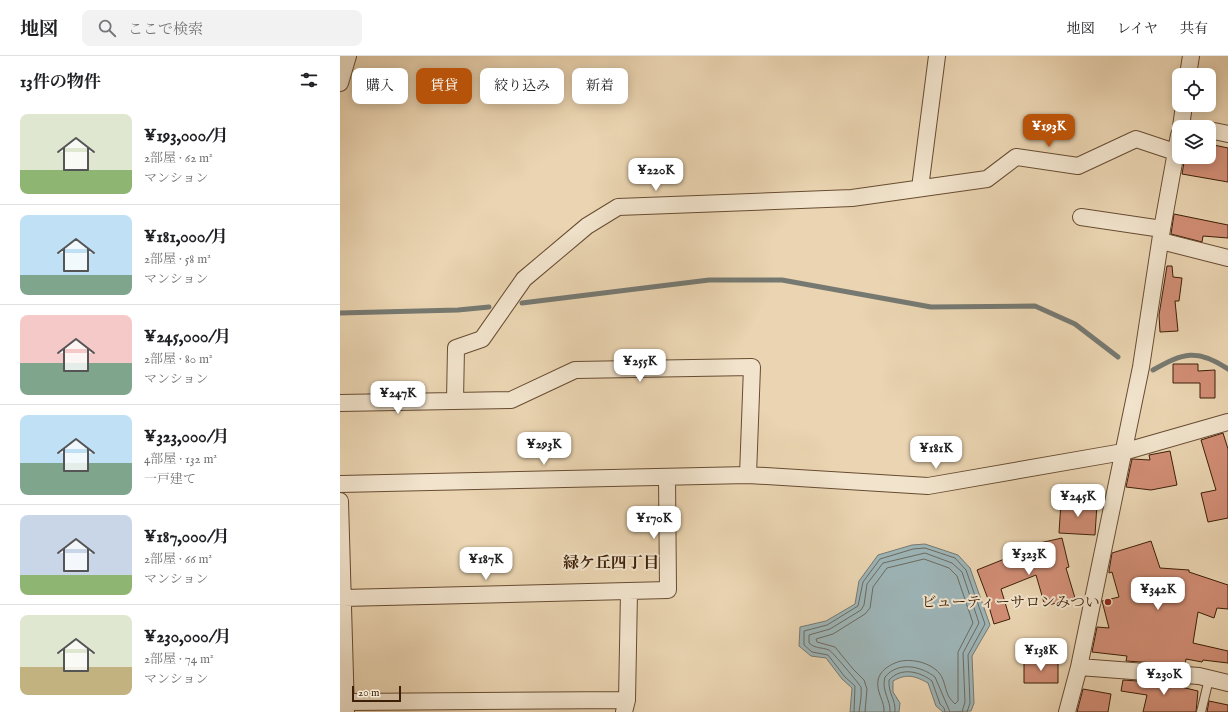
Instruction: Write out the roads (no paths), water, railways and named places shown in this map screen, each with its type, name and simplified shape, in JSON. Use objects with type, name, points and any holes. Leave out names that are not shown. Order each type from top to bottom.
[{"type":"street","points":[[340,83],[348,56]]},
{"type":"street","points":[[920,188],[937,56]]},
{"type":"street","points":[[1189,68],[1191,56]]},
{"type":"street","points":[[1216,131],[1228,134]]},
{"type":"street","points":[[455,400],[456,348],[482,339],[524,279],[587,226],[618,207],[852,198],[987,179],[1016,158],[1078,166],[1136,139],[1172,151]]},
{"type":"street","points":[[1067,712],[1079,667],[1142,367],[1174,164]]},
{"type":"street","points":[[1081,217],[1162,235],[1228,258]]},
{"type":"street","points":[[340,403],[511,400],[575,370],[752,367],[748,475]]},
{"type":"street","points":[[340,484],[748,475],[928,486],[1123,452],[1228,422]]},
{"type":"street","points":[[343,598],[668,590],[667,477]]},
{"type":"street","points":[[340,501],[346,707],[625,706],[629,592]]},
{"type":"street","points":[[1079,667],[1209,679],[1228,683]]},
{"type":"lane","points":[[1202,712],[1209,679]]},
{"type":"water","points":[[925,544],[958,555],[970,568],[990,625],[972,656],[974,703],[971,711],[943,712],[936,706],[928,683],[915,677],[907,676],[893,681],[893,692],[900,703],[899,712],[850,712],[852,688],[842,679],[826,658],[811,656],[799,646],[800,627],[826,621],[855,604],[859,581],[878,555],[912,545]]},
{"type":"waterway","points":[[522,303],[709,280],[782,280],[931,307],[1035,306],[1075,324],[1118,357]]},
{"type":"waterway","points":[[340,313],[458,310],[489,307]]},
{"type":"waterway","points":[[1153,370],[1173,360],[1190,355],[1207,358],[1228,369]]},
{"type":"place","name":"ビューティーサロンみつい","points":[[1108,602]]},
{"type":"district","name":"緑ケ丘四丁目","points":[[611,564]]}]
